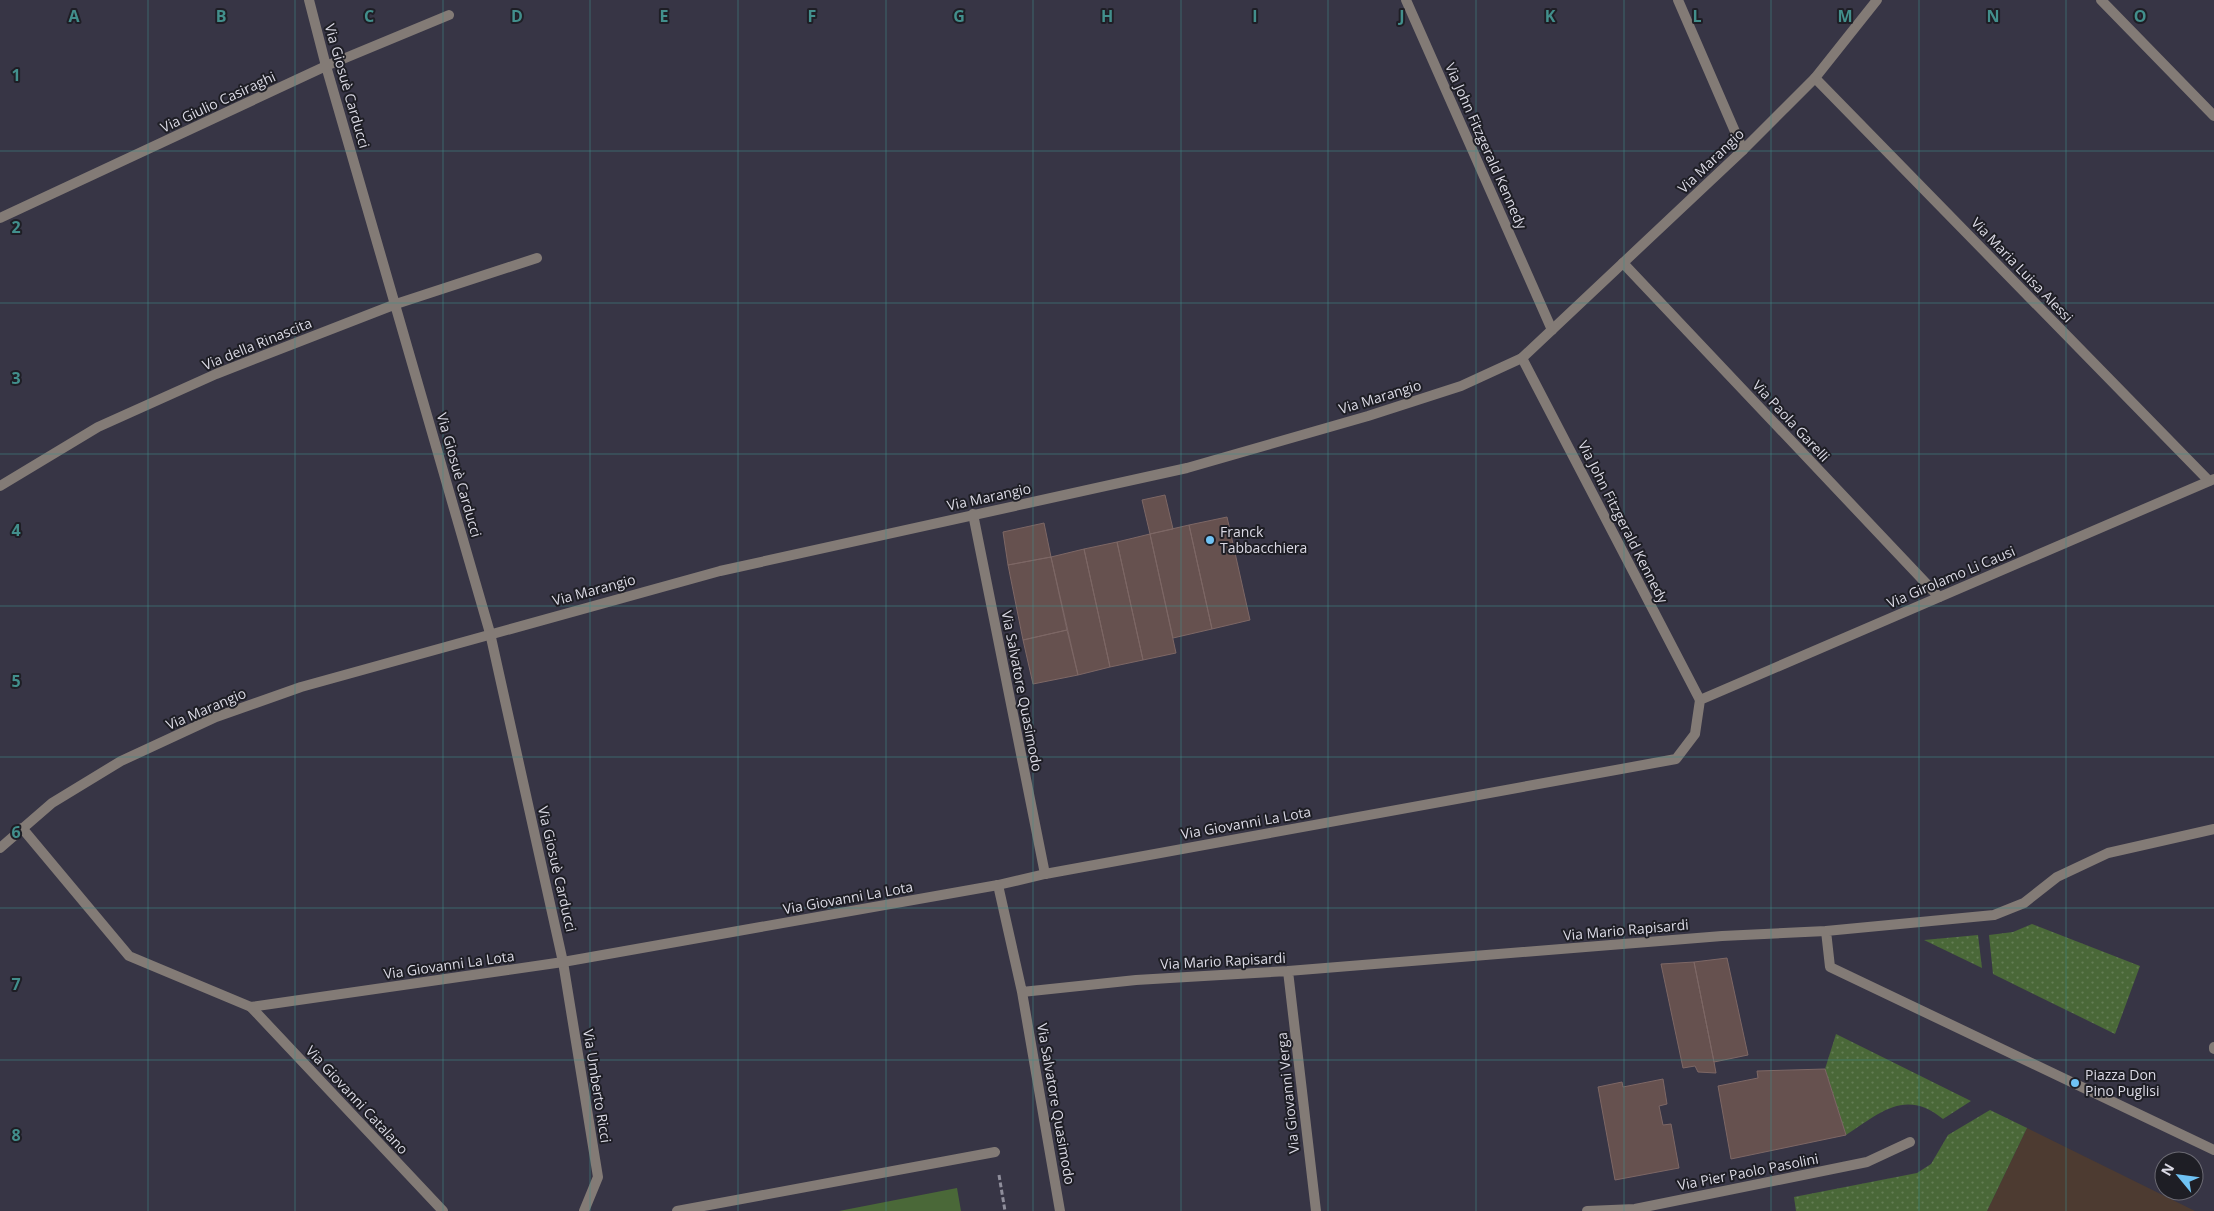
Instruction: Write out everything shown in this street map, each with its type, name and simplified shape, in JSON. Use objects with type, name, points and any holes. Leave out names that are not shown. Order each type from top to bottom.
[{"type":"street","name":"Via Giosuè Carducci","points":[[309,0],[326,66],[490,633],[563,962]]},
{"type":"street","name":"Via John Fitzgerald Kennedy","points":[[1406,0],[1552,330]]},
{"type":"street","points":[[1678,0],[1743,150]]},
{"type":"street","name":"Via Marangio","points":[[0,848],[52,803],[121,762],[216,717],[301,686],[720,571],[1187,468],[1368,416],[1462,386],[1522,358],[1743,150],[1815,78],[1877,0]]},
{"type":"street","points":[[2101,0],[2214,116]]},
{"type":"street","name":"Via Giulio Casiraghi","points":[[0,218],[326,66],[449,15]]},
{"type":"street","name":"Via Maria Luisa Alessi","points":[[1815,78],[2211,480]]},
{"type":"street","name":"Via della Rinascita","points":[[0,486],[98,427],[216,374],[396,304],[537,258]]},
{"type":"street","name":"Via Paola Garelli","points":[[1623,263],[1939,597]]},
{"type":"street","name":"Via John Fitzgerald Kennedy","points":[[1522,358],[1700,700]]},
{"type":"street","name":"Via Girolamo Li Causi","points":[[1700,700],[2211,480]]},
{"type":"street","name":"Via Salvatore Quasimodo","points":[[973,514],[1045,874]]},
{"type":"street","name":"Via Giovanni La Lota","points":[[251,1007],[563,962],[998,885],[1045,874],[1676,759],[1695,734],[1700,700]]},
{"type":"street","points":[[22,828],[129,956],[251,1007]]},
{"type":"street","name":"Via Mario Rapisardi","points":[[1022,992],[1136,980],[1288,971],[1722,936],[1826,931],[1994,915],[2024,903],[2058,877],[2108,853],[2214,829]]},
{"type":"street","name":"Via Salvatore Quasimodo","points":[[998,885],[1022,992],[1060,1211]]},
{"type":"street","points":[[1826,931],[1830,967],[2214,1150]]},
{"type":"street","name":"Via Umberto Ricci","points":[[563,962],[598,1177],[584,1211]]},
{"type":"street","name":"Via Giovanni Verga","points":[[1288,971],[1316,1211]]},
{"type":"street","name":"Via Giovanni Catalano","points":[[251,1007],[443,1211]]},
{"type":"street","name":"Via Pier Paolo Pasolini","points":[[1587,1211],[1635,1209],[1866,1162],[1910,1142]]},
{"type":"street","points":[[677,1211],[995,1152]]},
{"type":"path","points":[[995,1152],[1005,1211]]},
{"type":"shaded area","points":[[2027,1128],[2154,1191],[2154,1201],[2175,1201],[2195,1211],[1987,1211]]},
{"type":"green space","points":[[2032,924],[2140,966],[2115,1034],[1993,974],[1989,935],[2013,932]]},
{"type":"green space","points":[[1978,935],[1982,968],[1924,940]]},
{"type":"green space","points":[[1836,1034],[1971,1101],[1943,1119],[1917,1105],[1893,1107],[1846,1135],[1825,1069]]},
{"type":"green space","points":[[1990,1110],[2027,1128],[1987,1211],[1796,1211],[1794,1197],[1917,1173],[1931,1164],[1948,1135]]},
{"type":"green space","points":[[957,1188],[961,1211],[839,1211]]},
{"type":"building","points":[[1165,495],[1173,529],[1150,534],[1142,500]]},
{"type":"building","points":[[1227,517],[1250,620],[1212,629],[1189,525]]},
{"type":"building","points":[[1044,523],[1051,557],[1008,565],[1003,532]]},
{"type":"building","points":[[1189,525],[1212,629],[1173,638],[1150,534]]},
{"type":"building","points":[[1150,534],[1176,653],[1143,660],[1117,542]]},
{"type":"building","points":[[1117,542],[1143,660],[1110,667],[1084,549]]},
{"type":"building","points":[[1084,549],[1110,667],[1078,675],[1051,557]]},
{"type":"building","points":[[1051,557],[1067,630],[1023,640],[1008,565]]},
{"type":"building","points":[[1067,630],[1078,675],[1033,684],[1023,640]]},
{"type":"building","points":[[1727,958],[1748,1055],[1714,1062],[1694,962]]},
{"type":"building","points":[[1694,962],[1716,1073],[1698,1072],[1695,1066],[1683,1068],[1661,964]]},
{"type":"building","points":[[1825,1069],[1846,1135],[1731,1159],[1718,1086],[1758,1078],[1757,1071]]},
{"type":"building","points":[[1663,1079],[1667,1104],[1659,1106],[1663,1125],[1671,1124],[1679,1168],[1615,1180],[1598,1087],[1622,1082],[1623,1087]]},
{"type":"place","name":"Franck Tabbacchiera","points":[[1210,540]]},
{"type":"place","name":"Piazza Don Pino Puglisi","points":[[2075,1083]]}]
